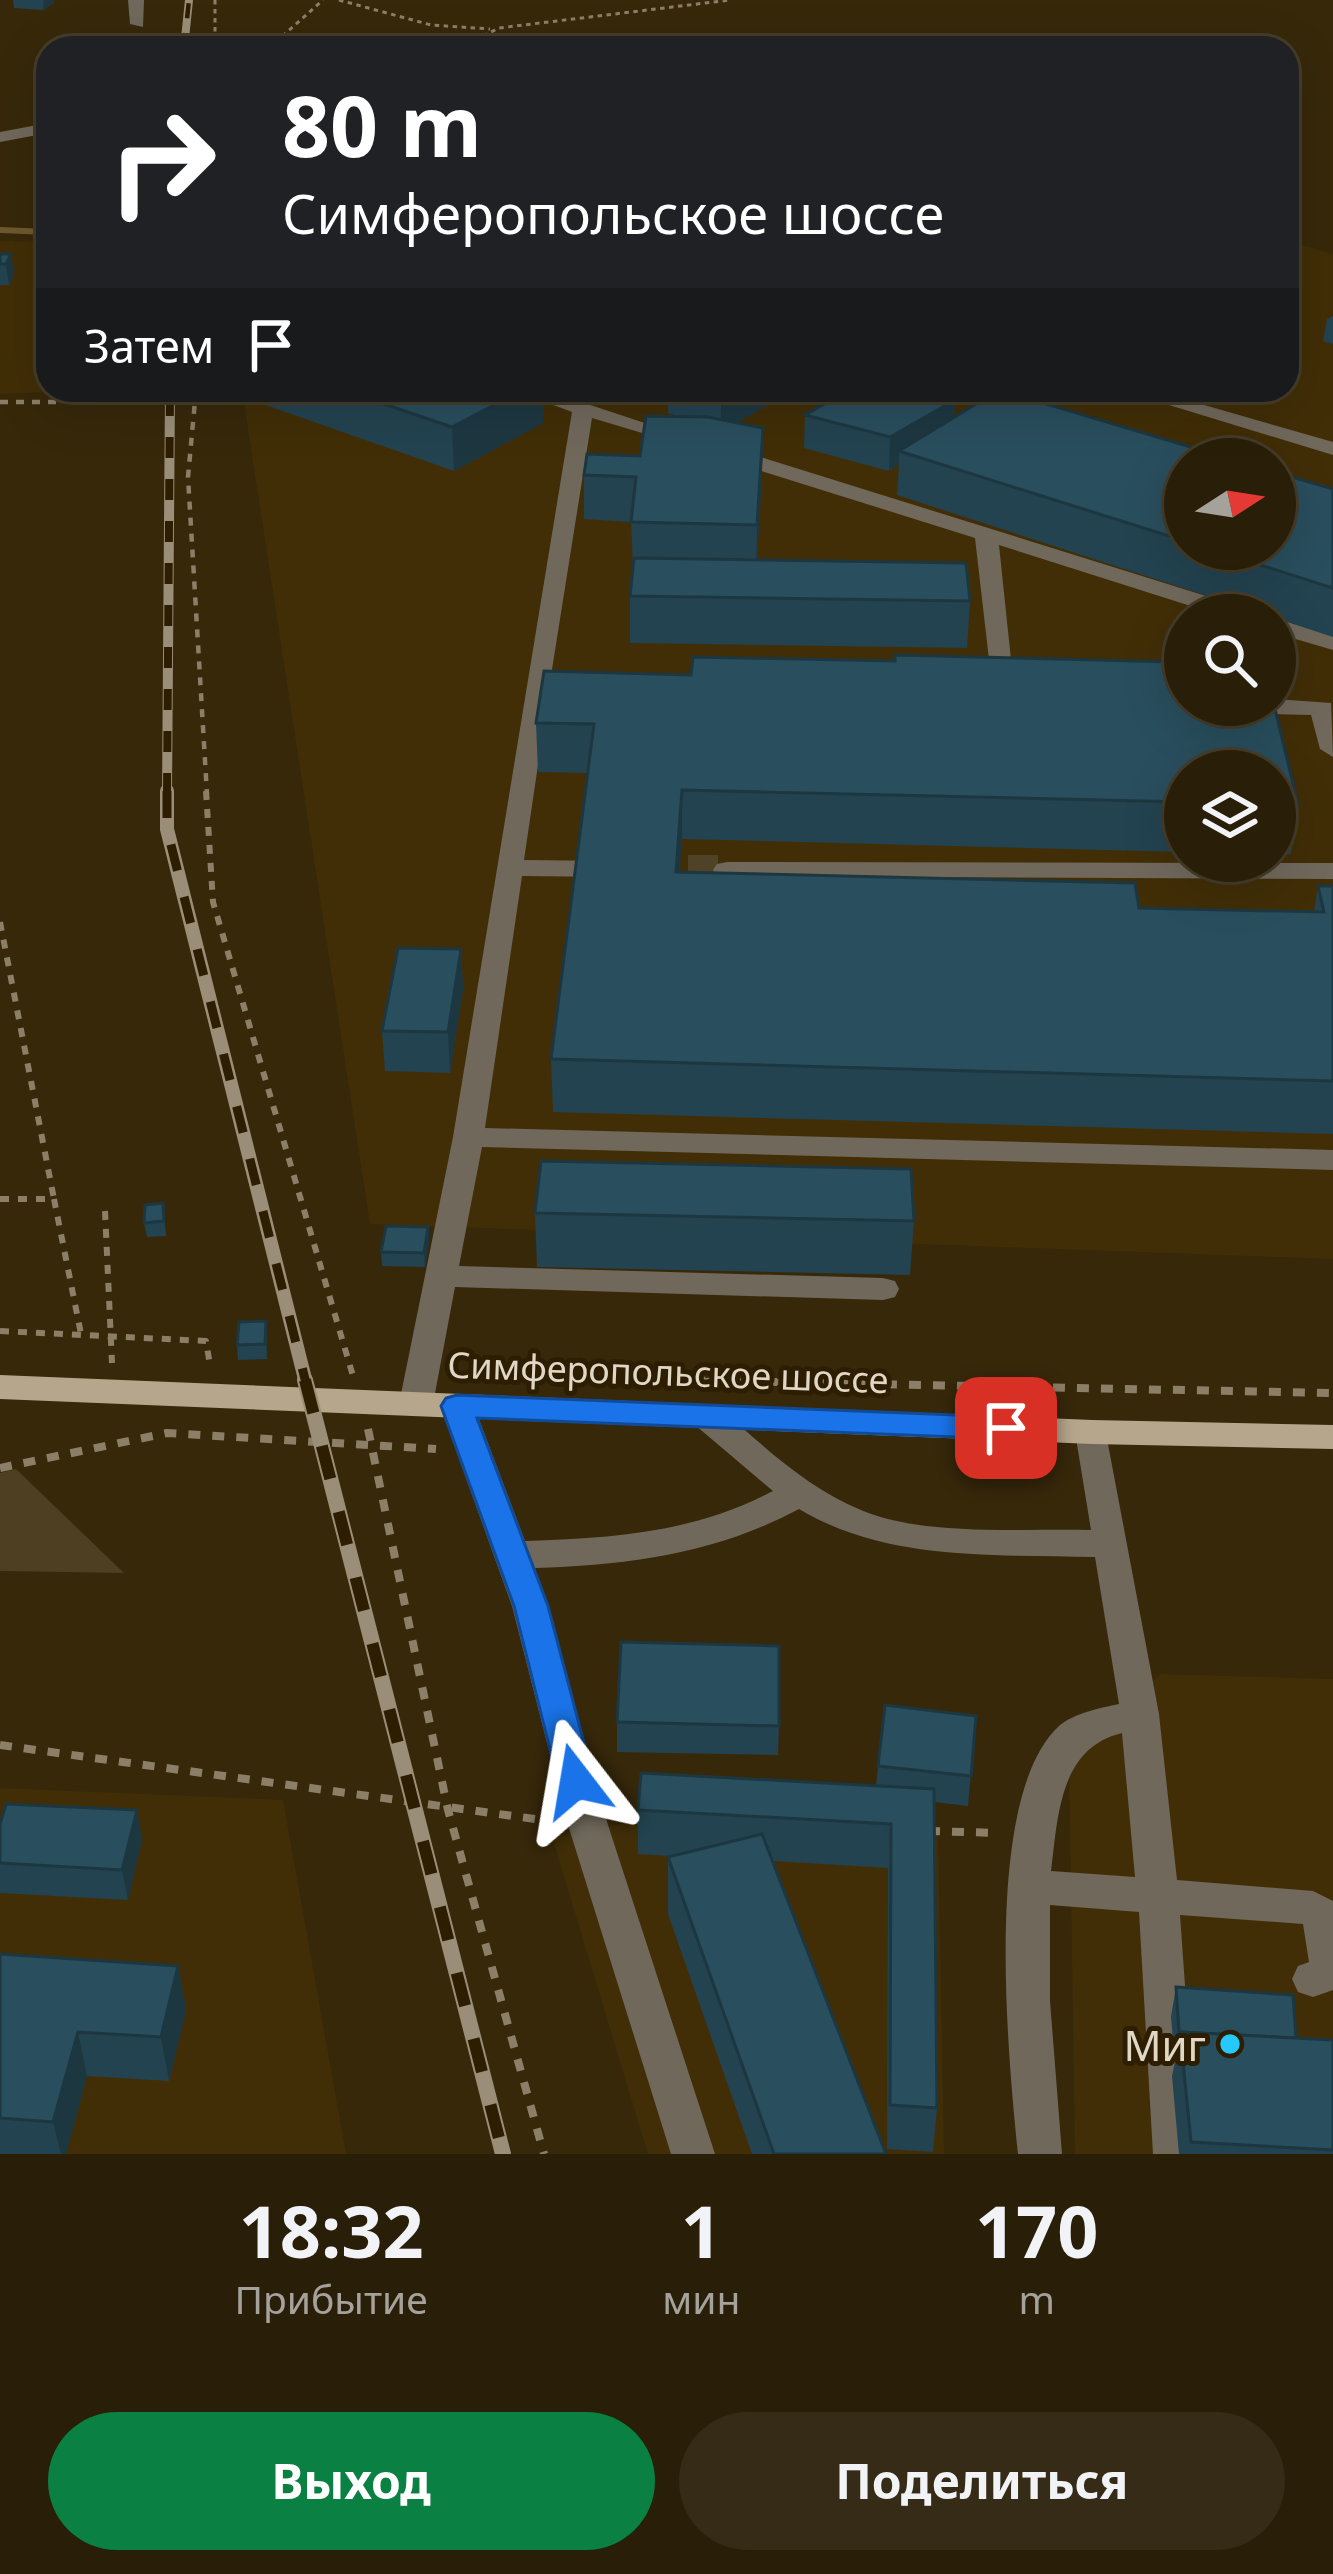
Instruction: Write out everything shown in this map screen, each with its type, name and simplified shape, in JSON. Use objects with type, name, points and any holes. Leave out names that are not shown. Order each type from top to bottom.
[{"type":"main road","name":"Симферопольское шоссе","points":[[0,1387],[418,1390],[457,1406],[1333,1437]]},
{"type":"street","points":[[136,0],[138,24]]},
{"type":"street","points":[[0,137],[36,130]]},
{"type":"street","points":[[559,402],[879,489],[986,534],[1176,594]]},
{"type":"street","points":[[983,432],[1038,402]]},
{"type":"street","points":[[1171,402],[1333,449]]},
{"type":"street","points":[[418,1390],[468,1136],[583,410]]},
{"type":"street","points":[[986,534],[1003,700]]},
{"type":"street","points":[[1296,632],[1333,643]]},
{"type":"street","points":[[537,689],[607,691]]},
{"type":"street","points":[[1296,707],[1328,708],[1333,749]]},
{"type":"street","points":[[509,868],[637,870]]},
{"type":"street","points":[[727,870],[1333,871]]},
{"type":"street","points":[[468,1136],[1333,1160]]},
{"type":"street","points":[[440,1276],[883,1289]]},
{"type":"street","points":[[457,1406],[531,1606],[588,1825],[693,2154]]},
{"type":"street","points":[[707,1416],[798,1493],[854,1522],[908,1532],[1109,1544]]},
{"type":"street","points":[[1092,1432],[1140,1714],[1159,1897],[1175,2154]]},
{"type":"street","points":[[513,1555],[671,1546],[723,1532],[798,1493]]},
{"type":"street","points":[[1040,2154],[1033,2093],[1028,1886],[1050,1771],[1071,1739],[1099,1724],[1140,1714]]},
{"type":"street","points":[[1028,1886],[1312,1908],[1328,1926],[1333,1962],[1328,1974],[1313,1979]]},
{"type":"path","points":[[215,0],[215,36]]},
{"type":"path","points":[[282,36],[323,0]]},
{"type":"path","points":[[339,0],[453,29],[499,28],[730,0]]},
{"type":"path","points":[[477,36],[499,28]]},
{"type":"path","points":[[0,402],[36,402]]},
{"type":"path","points":[[195,402],[188,477],[213,902],[373,1444],[448,1810],[544,2154]]},
{"type":"path","points":[[0,922],[81,1334]]},
{"type":"path","points":[[0,1199],[54,1199]]},
{"type":"path","points":[[105,1211],[112,1390]]},
{"type":"path","points":[[0,1330],[206,1342],[212,1373]]},
{"type":"path","points":[[336,1373],[356,1388],[418,1390]]},
{"type":"path","points":[[608,1379],[1333,1393]]},
{"type":"path","points":[[0,1468],[167,1433],[474,1452]]},
{"type":"path","points":[[0,1745],[448,1810],[588,1825]]},
{"type":"path","points":[[919,1831],[1037,1833]]},
{"type":"shaded area","points":[[0,241],[36,242],[36,393],[0,394]]},
{"type":"shaded area","points":[[1299,244],[1333,254],[1333,1259],[370,1224],[244,402],[1299,402]]},
{"type":"shaded area","points":[[16,1469],[124,1573],[0,1571],[0,1473]]},
{"type":"shaded area","points":[[1161,1674],[1333,1679],[1333,2154],[1075,2154],[1069,1753]]},
{"type":"shaded area","points":[[0,1788],[283,1800],[346,2154],[0,2154]]},
{"type":"shaded area","points":[[641,1820],[938,1833],[944,2154],[648,2154],[552,1837]]},
{"type":"building","points":[[378,402],[500,402],[452,427]]},
{"type":"building","points":[[828,402],[951,402],[890,437],[805,415]]},
{"type":"building","points":[[979,402],[1039,402],[1164,439],[1164,534],[899,451]]},
{"type":"building","points":[[646,416],[708,417],[763,428],[757,525],[631,522],[636,477],[584,475],[587,454],[640,456]]},
{"type":"building","points":[[1296,478],[1333,489],[1333,588],[1276,570],[1296,570]]},
{"type":"building","points":[[634,558],[966,563],[970,601],[630,596]]},
{"type":"building","points":[[895,655],[1164,662],[1164,726],[1279,726],[1285,750],[1164,750],[1164,801],[682,790],[676,872],[1135,883],[1139,908],[1324,912],[1318,886],[1333,886],[1333,1081],[551,1059],[594,724],[536,723],[544,671],[691,675],[693,657],[895,661]]},
{"type":"building","points":[[398,948],[461,949],[448,1032],[382,1031]]},
{"type":"building","points":[[541,1161],[911,1169],[914,1221],[535,1213]]},
{"type":"building","points":[[163,1203],[164,1221],[144,1223],[145,1205]]},
{"type":"building","points":[[386,1226],[428,1227],[424,1253],[381,1252]]},
{"type":"building","points":[[266,1321],[265,1344],[237,1345],[239,1322]]},
{"type":"building","points":[[621,1642],[779,1646],[779,1726],[617,1722]]},
{"type":"building","points":[[885,1705],[976,1716],[971,1776],[878,1766]]},
{"type":"building","points":[[641,1773],[934,1789],[937,2108],[890,2105],[891,1824],[638,1810]]},
{"type":"building","points":[[6,1804],[137,1810],[122,1870],[0,1863],[0,1824]]},
{"type":"building","points":[[762,1834],[886,2154],[774,2154],[668,1857]]},
{"type":"building","points":[[0,1954],[178,1966],[161,2037],[78,2032],[53,2122],[0,2118]]},
{"type":"building","points":[[1176,1987],[1293,1995],[1296,2038],[1179,2032]]},
{"type":"building","points":[[1180,2032],[1333,2040],[1333,2150],[1191,2142]]},
{"type":"waterway","points":[[0,230],[36,232]]},
{"type":"tunnel","points":[[643,870],[727,870]]},
{"type":"railway","points":[[185,36],[189,0]]},
{"type":"railway","points":[[167,794],[170,402]]},
{"type":"railway","points":[[167,794],[167,829],[306,1383]]},
{"type":"railway","points":[[305,1380],[503,2154]]},
{"type":"place","name":"Миг","points":[[1230,2044]]},
{"type":"route","points":[[576,1781],[531,1606],[457,1406],[1006,1428]]}]
